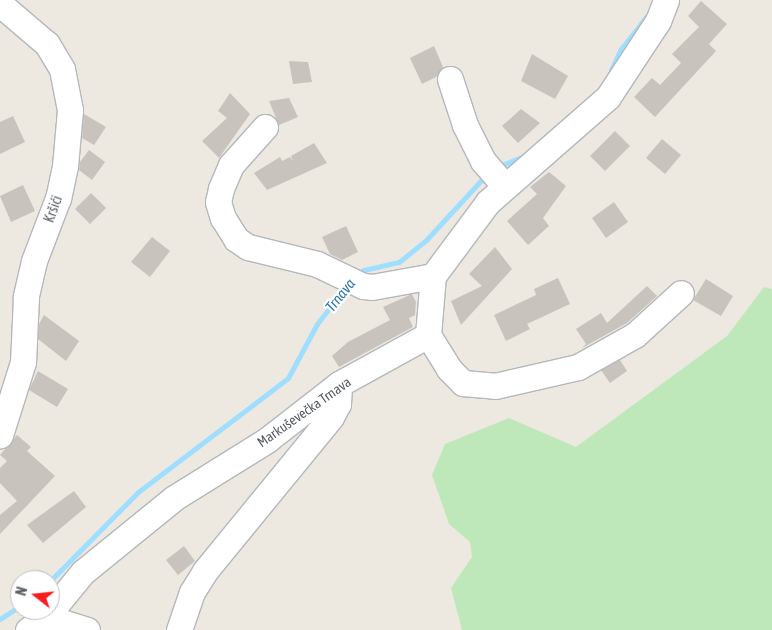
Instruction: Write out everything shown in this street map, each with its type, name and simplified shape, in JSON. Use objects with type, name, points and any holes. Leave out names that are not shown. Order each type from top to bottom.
[{"type":"street","points":[[666,0],[658,21],[608,97],[496,176],[488,202],[433,276],[428,334],[449,369],[463,382],[495,386],[585,364],[635,336],[681,293]]},
{"type":"street","name":"Kršići","points":[[0,4],[47,44],[62,69],[70,110],[66,166],[58,198],[34,261],[26,297],[23,362],[0,435]]},
{"type":"street","points":[[450,79],[465,125],[496,176]]},
{"type":"street","points":[[265,127],[224,177],[218,202],[223,218],[236,239],[248,248],[317,264],[350,280],[372,287],[433,276]]},
{"type":"street","name":"Markuševečka Trnava","points":[[37,623],[83,572],[142,522],[238,456],[267,440],[339,384],[428,334]]},
{"type":"street","points":[[179,630],[192,592],[205,571],[331,417],[338,404],[339,384]]},
{"type":"street","points":[[37,623],[87,630]]},
{"type":"green space","points":[[764,287],[772,289],[772,630],[462,630],[451,588],[472,557],[470,542],[449,524],[432,475],[445,444],[509,418],[576,447],[727,336]]},
{"type":"building","points":[[701,1],[727,24],[709,44],[716,51],[655,117],[634,97],[652,78],[660,85],[681,63],[672,54],[699,27],[688,16]]},
{"type":"building","points":[[434,46],[443,67],[436,77],[422,84],[410,58]]},
{"type":"building","points":[[532,54],[568,76],[555,99],[521,81]]},
{"type":"building","points":[[289,61],[308,62],[312,82],[293,84]]},
{"type":"building","points":[[230,93],[250,114],[219,158],[202,141],[227,118],[218,111]]},
{"type":"building","points":[[289,98],[298,117],[279,125],[269,101]]},
{"type":"building","points":[[521,109],[540,123],[518,143],[502,126]]},
{"type":"building","points":[[84,114],[106,127],[94,145],[82,138]]},
{"type":"building","points":[[13,116],[25,142],[0,154],[0,122]]},
{"type":"building","points":[[615,131],[630,146],[605,171],[590,156]]},
{"type":"building","points":[[662,139],[681,155],[665,174],[646,158]]},
{"type":"building","points":[[314,143],[327,163],[267,190],[254,173],[280,157],[282,161],[290,157],[293,161],[291,156]]},
{"type":"building","points":[[89,150],[105,162],[92,180],[79,170],[80,162]]},
{"type":"building","points":[[549,172],[566,186],[543,218],[549,226],[528,245],[507,221],[537,194],[530,187]]},
{"type":"building","points":[[23,185],[35,211],[11,222],[0,196]]},
{"type":"building","points":[[91,193],[106,208],[90,224],[75,209]]},
{"type":"building","points":[[614,202],[628,222],[606,238],[592,218]]},
{"type":"building","points":[[346,226],[358,252],[342,260],[330,254],[322,237]]},
{"type":"building","points":[[152,237],[170,251],[150,277],[131,262]]},
{"type":"building","points":[[495,247],[512,269],[461,325],[451,301],[482,286],[469,274]]},
{"type":"building","points":[[558,278],[570,304],[527,324],[530,329],[506,341],[494,315],[536,295],[534,289]]},
{"type":"building","points":[[706,279],[733,296],[721,316],[693,300]]},
{"type":"building","points":[[647,286],[657,296],[627,323],[582,348],[586,344],[576,329],[601,313],[607,323]]},
{"type":"building","points":[[412,294],[416,302],[415,315],[409,318],[413,327],[339,367],[332,356],[348,342],[390,320],[383,307]]},
{"type":"building","points":[[44,315],[79,341],[66,361],[38,339],[39,324]]},
{"type":"building","points":[[620,360],[627,371],[610,383],[601,370]]},
{"type":"building","points":[[38,371],[68,389],[57,407],[29,390]]},
{"type":"building","points":[[17,435],[31,447],[27,451],[55,476],[0,534],[0,515],[17,501],[0,483],[0,468],[7,461],[0,455]]},
{"type":"building","points":[[74,491],[86,507],[43,543],[27,525]]},
{"type":"building","points":[[184,546],[195,561],[178,575],[166,560]]},
{"type":"waterway","name":"Trnava","points":[[611,70],[621,49],[646,17]]},
{"type":"waterway","name":"Trnava","points":[[497,167],[524,156]]},
{"type":"waterway","name":"Trnava","points":[[356,275],[364,270],[399,262],[427,239],[486,175]]},
{"type":"waterway","name":"Trnava","points":[[60,571],[138,492],[288,378],[317,324],[347,285]]},
{"type":"waterway","name":"Trnava","points":[[0,619],[10,612]]}]
